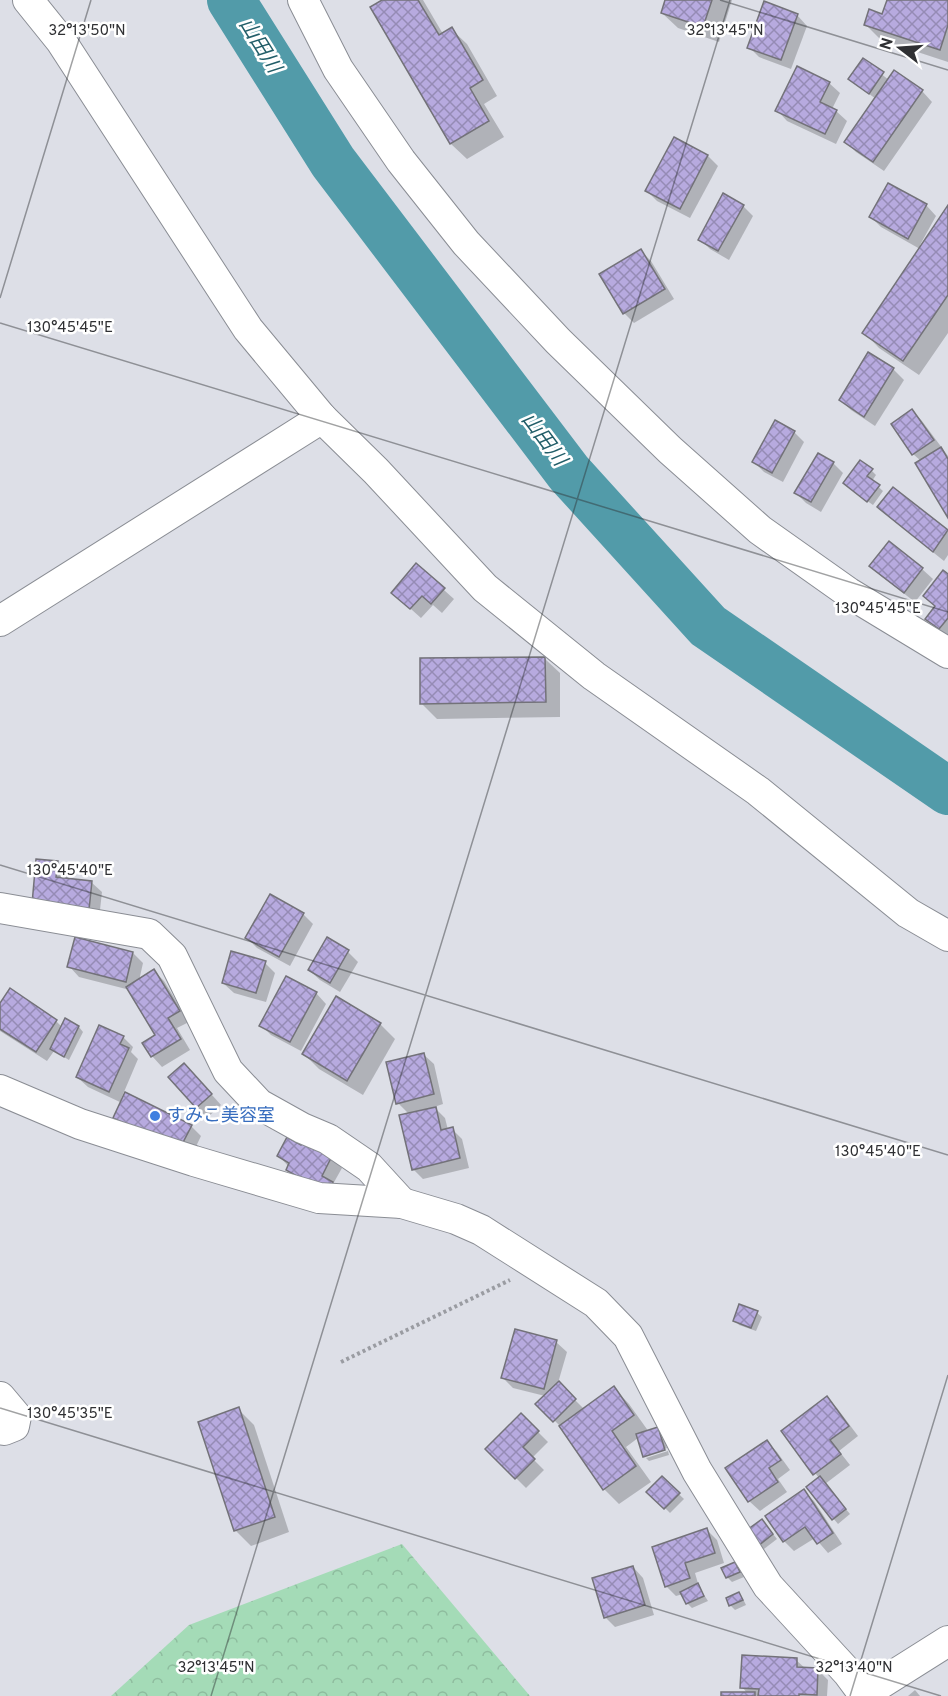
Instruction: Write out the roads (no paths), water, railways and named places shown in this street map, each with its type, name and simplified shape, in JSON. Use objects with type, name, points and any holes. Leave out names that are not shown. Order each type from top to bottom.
[{"type":"street","points":[[28,0],[61,41],[248,329],[322,418],[376,471],[485,588],[594,676],[758,791],[908,913],[948,936]]},
{"type":"street","points":[[303,0],[338,69],[401,161],[466,243],[558,341],[670,450],[760,530],[849,593],[948,653]]},
{"type":"street","points":[[0,621],[322,418]]},
{"type":"street","points":[[0,908],[149,934],[172,956],[228,1071],[259,1104],[328,1139],[369,1167],[402,1203]]},
{"type":"street","points":[[0,1090],[80,1124],[319,1198],[402,1203],[456,1219],[482,1230],[596,1303],[628,1336],[697,1472],[768,1586],[855,1690],[948,1641]]},
{"type":"street","points":[[0,1396],[16,1416],[14,1425],[4,1430],[0,1429]]},
{"type":"waterway","name":"山田川","points":[[231,0],[333,162],[569,473],[708,626],[948,791]]},
{"type":"place","name":"すみこ美容室","points":[[155,1116]]}]
